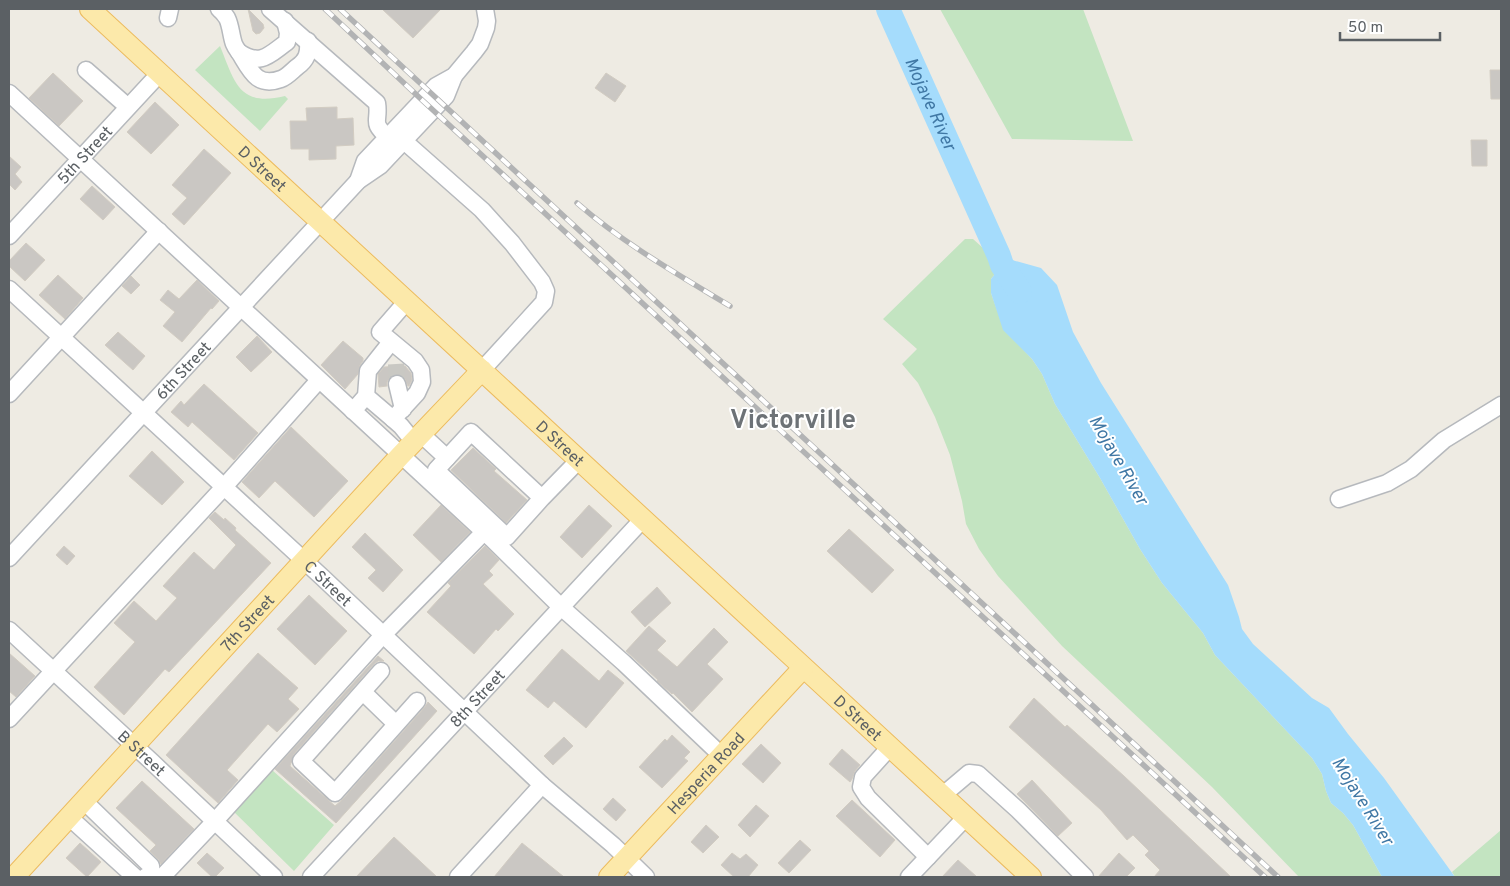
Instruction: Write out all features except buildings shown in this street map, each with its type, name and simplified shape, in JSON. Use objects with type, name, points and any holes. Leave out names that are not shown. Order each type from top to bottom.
[{"type":"main road","name":"D Street","points":[[90,9],[1031,877]]},
{"type":"main road","name":"7th Street","points":[[14,877],[482,370]]},
{"type":"main road","name":"Hesperia Road","points":[[609,877],[803,668]]},
{"type":"street","points":[[220,9],[227,17],[234,44],[252,74],[265,81],[282,79],[303,63],[307,58],[309,50],[308,41]]},
{"type":"street","points":[[270,9],[377,103],[376,123],[378,129],[396,139],[482,210],[512,243],[542,282],[546,291],[544,302],[482,370]]},
{"type":"street","name":"6th Street","points":[[9,558],[358,181],[380,166],[396,139],[446,96],[454,76],[480,44],[486,28],[487,13]]},
{"type":"street","points":[[239,52],[246,58],[262,59],[270,56],[287,42],[288,33],[285,21]]},
{"type":"street","points":[[86,70],[128,108]]},
{"type":"street","name":"5th Street","points":[[9,236],[160,73]]},
{"type":"street","points":[[9,93],[79,160],[159,231],[353,411],[412,444],[447,458]]},
{"type":"street","points":[[9,394],[159,231]]},
{"type":"street","name":"C Street","points":[[9,289],[402,652],[542,785],[646,877]]},
{"type":"street","points":[[398,414],[418,393],[422,382],[421,370],[415,361],[396,352],[380,332],[407,301]]},
{"type":"street","points":[[353,411],[366,396],[368,371],[396,352]]},
{"type":"street","points":[[9,719],[224,488],[319,380]]},
{"type":"street","points":[[397,384],[398,414],[401,426],[412,444],[484,532],[561,607],[624,663],[722,756]]},
{"type":"street","points":[[366,396],[398,414]]},
{"type":"street","points":[[1339,500],[1387,483],[1411,470],[1444,440],[1501,405]]},
{"type":"street","points":[[542,498],[471,432],[436,470],[507,536],[579,460]]},
{"type":"street","name":"8th Street","points":[[311,877],[643,519]]},
{"type":"street","points":[[162,877],[383,635],[484,532]]},
{"type":"street","name":"B Street","points":[[9,630],[274,877]]},
{"type":"street","points":[[402,652],[385,668],[301,761],[335,793],[433,682]]},
{"type":"street","points":[[363,692],[396,724]]},
{"type":"street","points":[[890,747],[863,777],[862,787],[864,793],[928,857]]},
{"type":"street","points":[[943,795],[969,773],[978,774],[1018,810],[1085,877]]},
{"type":"street","points":[[458,877],[542,785]]},
{"type":"street","points":[[84,801],[151,866],[150,874],[145,877]]},
{"type":"street","points":[[69,817],[135,877]]},
{"type":"street","points":[[909,877],[966,817]]},
{"type":"green space","points":[[940,9],[1083,9],[1133,141],[1012,139]]},
{"type":"green space","points":[[220,46],[235,81],[248,95],[270,99],[285,96],[288,99],[260,131],[195,70]]},
{"type":"green space","points":[[965,239],[973,239],[1002,265],[991,279],[991,293],[997,310],[1019,345],[1042,374],[1055,404],[1162,583],[1203,633],[1215,655],[1312,758],[1322,774],[1331,803],[1353,825],[1382,877],[1299,877],[1212,787],[1062,646],[998,576],[979,549],[966,524],[950,455],[935,417],[918,383],[902,364],[917,349],[883,319]]},
{"type":"green space","points":[[272,770],[334,825],[294,871],[233,811]]},
{"type":"green space","points":[[1501,830],[1501,877],[1455,877],[1452,872]]},
{"type":"water","points":[[1012,260],[1041,268],[1057,285],[1073,332],[1101,383],[1228,585],[1242,629],[1253,644],[1312,698],[1329,708],[1384,778],[1455,877],[1382,877],[1353,825],[1331,803],[1322,774],[1312,758],[1215,655],[1203,633],[1162,583],[1055,404],[1042,374],[1032,359],[1003,330],[991,293],[991,279],[1002,265]]},
{"type":"waterway","name":"Mojave River","points":[[888,9],[1002,265],[1020,292]]},
{"type":"tunnel","points":[[396,364],[397,384]]},
{"type":"railway","points":[[325,9],[1265,877]]},
{"type":"railway","points":[[340,9],[1278,877]]},
{"type":"railway","points":[[577,203],[632,245],[730,306]]},
{"type":"district","name":"Victorville","points":[[793,419]]}]
